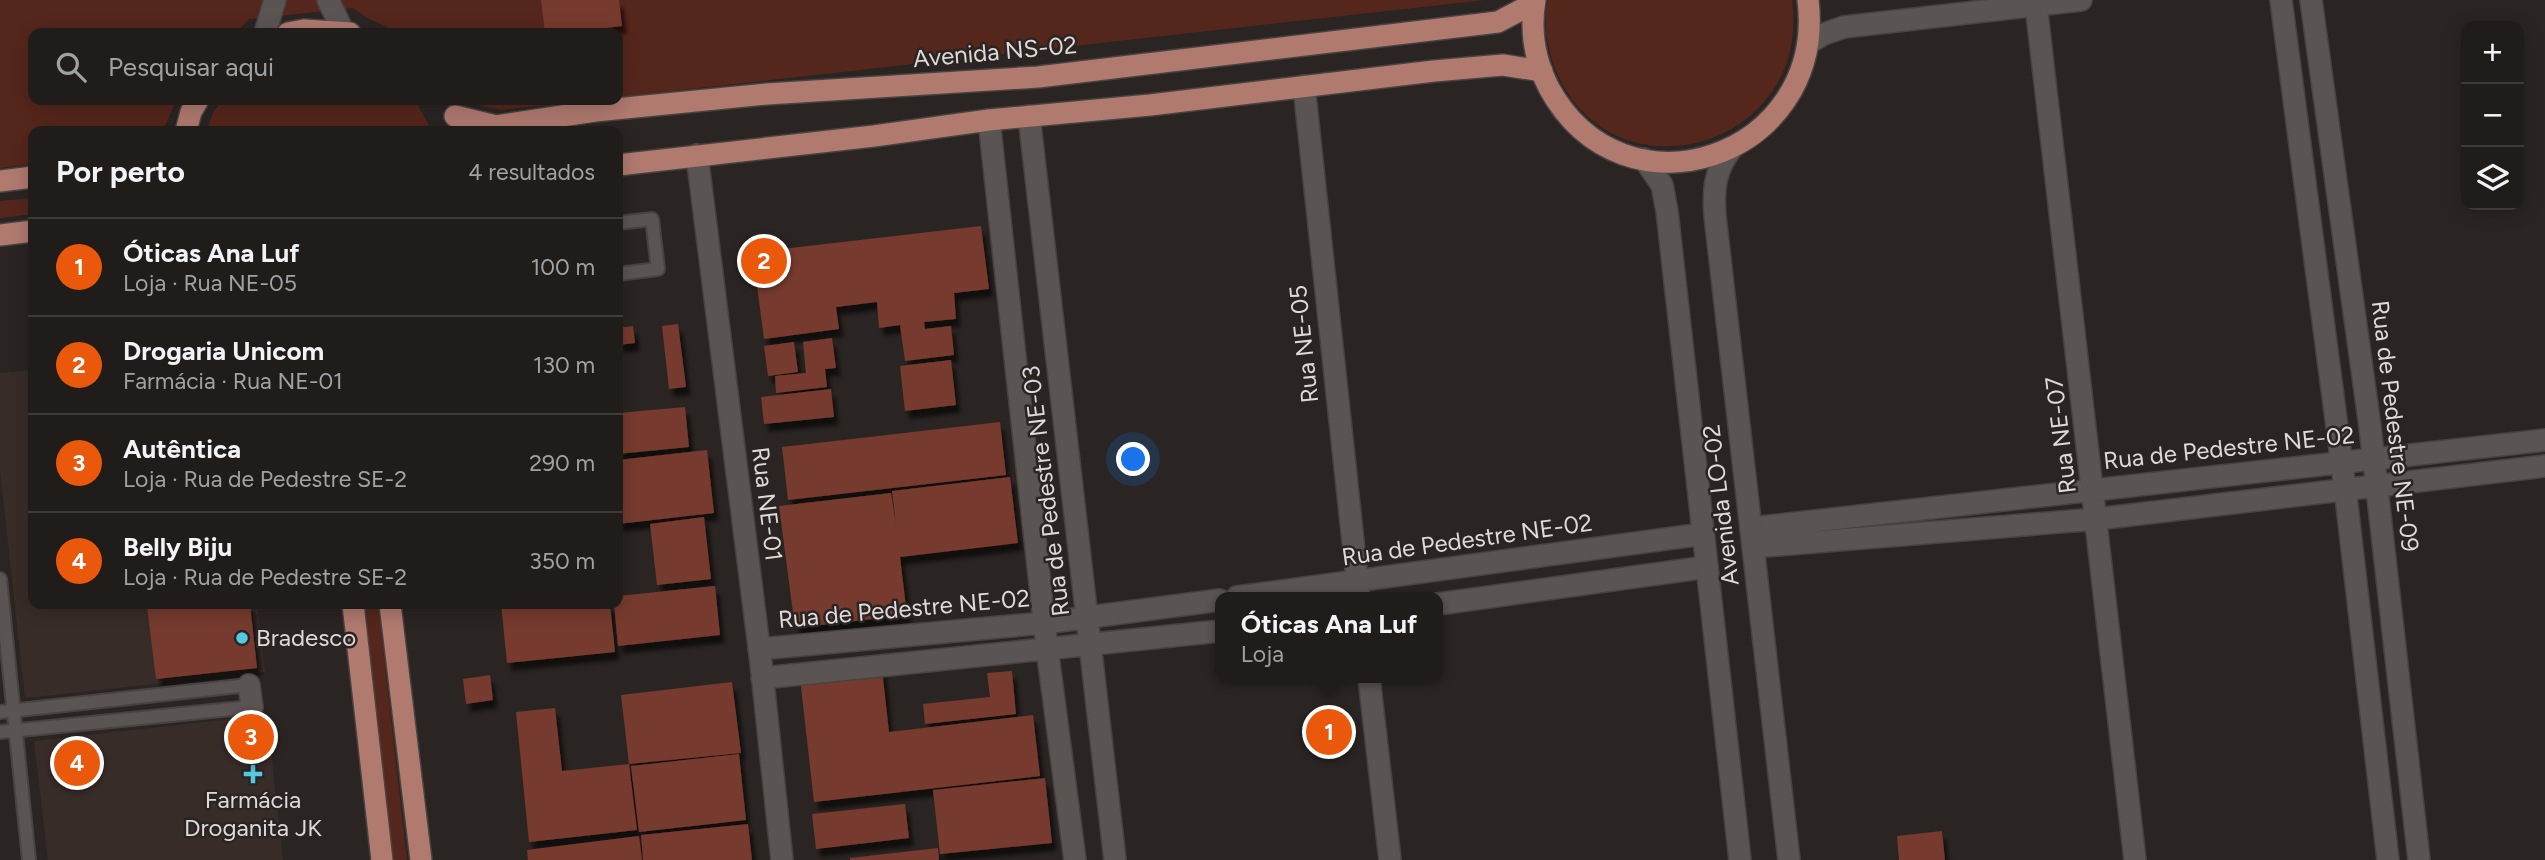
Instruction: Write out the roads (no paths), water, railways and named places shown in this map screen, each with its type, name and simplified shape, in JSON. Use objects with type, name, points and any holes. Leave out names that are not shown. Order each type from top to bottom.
[{"type":"main road","name":"Avenida NS-02","points":[[1535,1],[1533,32],[1542,71],[1560,106],[1581,128],[1612,148],[1644,159],[1671,162],[1692,160],[1732,148],[1758,131],[1783,105],[1800,72],[1808,43],[1808,0]]},
{"type":"main road","name":"Avenida NS-02","points":[[453,116],[496,126],[595,111],[767,94],[1038,77],[1498,22],[1535,1]]},
{"type":"main road","points":[[623,164],[989,120],[1503,65],[1542,71]]},
{"type":"main road","points":[[187,126],[195,105]]},
{"type":"main road","points":[[0,181],[28,178]]},
{"type":"main road","points":[[0,235],[28,232]]},
{"type":"main road","points":[[354,609],[382,860]]},
{"type":"main road","points":[[391,609],[421,860]]},
{"type":"street","points":[[267,28],[275,0]]},
{"type":"street","points":[[328,0],[344,28]]},
{"type":"street","points":[[1808,43],[1838,28],[2081,0]]},
{"type":"street","points":[[2281,0],[2342,463],[2388,860]]},
{"type":"street","name":"Rua de Pedestre NE-09","points":[[2311,0],[2374,459],[2419,860]]},
{"type":"street","name":"Rua NE-07","points":[[2036,5],[2135,860]]},
{"type":"street","name":"Rua NE-05","points":[[1304,86],[1358,589]]},
{"type":"street","name":"Rua de Pedestre NE-03","points":[[1029,116],[1115,860]]},
{"type":"street","name":"Rua de Pedestre NE-03","points":[[989,120],[1044,623],[1074,860]]},
{"type":"street","name":"Avenida LO-02","points":[[1732,148],[1717,171],[1714,203],[1789,860]]},
{"type":"street","name":"Rua NE-01","points":[[697,155],[759,649],[782,860]]},
{"type":"street","name":"Avenida LO-02","points":[[1644,159],[1660,181],[1666,202],[1740,860]]},
{"type":"street","name":"Rua de Pedestre NE-02","points":[[1752,538],[2094,489],[2545,440]]},
{"type":"street","points":[[1752,538],[2097,519],[2545,466]]},
{"type":"street","name":"Rua de Pedestre NE-02","points":[[1313,592],[1358,589],[1703,534]]},
{"type":"street","points":[[1443,603],[1707,567]]},
{"type":"street","name":"Rua de Pedestre NE-02","points":[[759,649],[1044,623],[1215,601]]},
{"type":"street","points":[[762,678],[1215,632]]},
{"type":"street","points":[[1370,683],[1390,860]]},
{"type":"street","points":[[249,685],[252,707]]},
{"type":"lane","points":[[623,222],[652,219],[658,269],[623,273]]},
{"type":"lane","points":[[0,579],[29,860]]},
{"type":"lane","points":[[0,712],[249,685]]},
{"type":"lane","points":[[0,732],[252,707]]},
{"type":"place","name":"Drogaria Unicom","points":[[764,261]]},
{"type":"place","name":"Bradesco","points":[[242,638]]},
{"type":"place","name":"Óticas Ana Luf","points":[[1329,732]]},
{"type":"place","name":"Autêntica","points":[[251,737]]},
{"type":"place","name":"Belly Biju","points":[[77,763]]},
{"type":"place","name":"Farmácia Droganita JK","points":[[253,774]]}]
